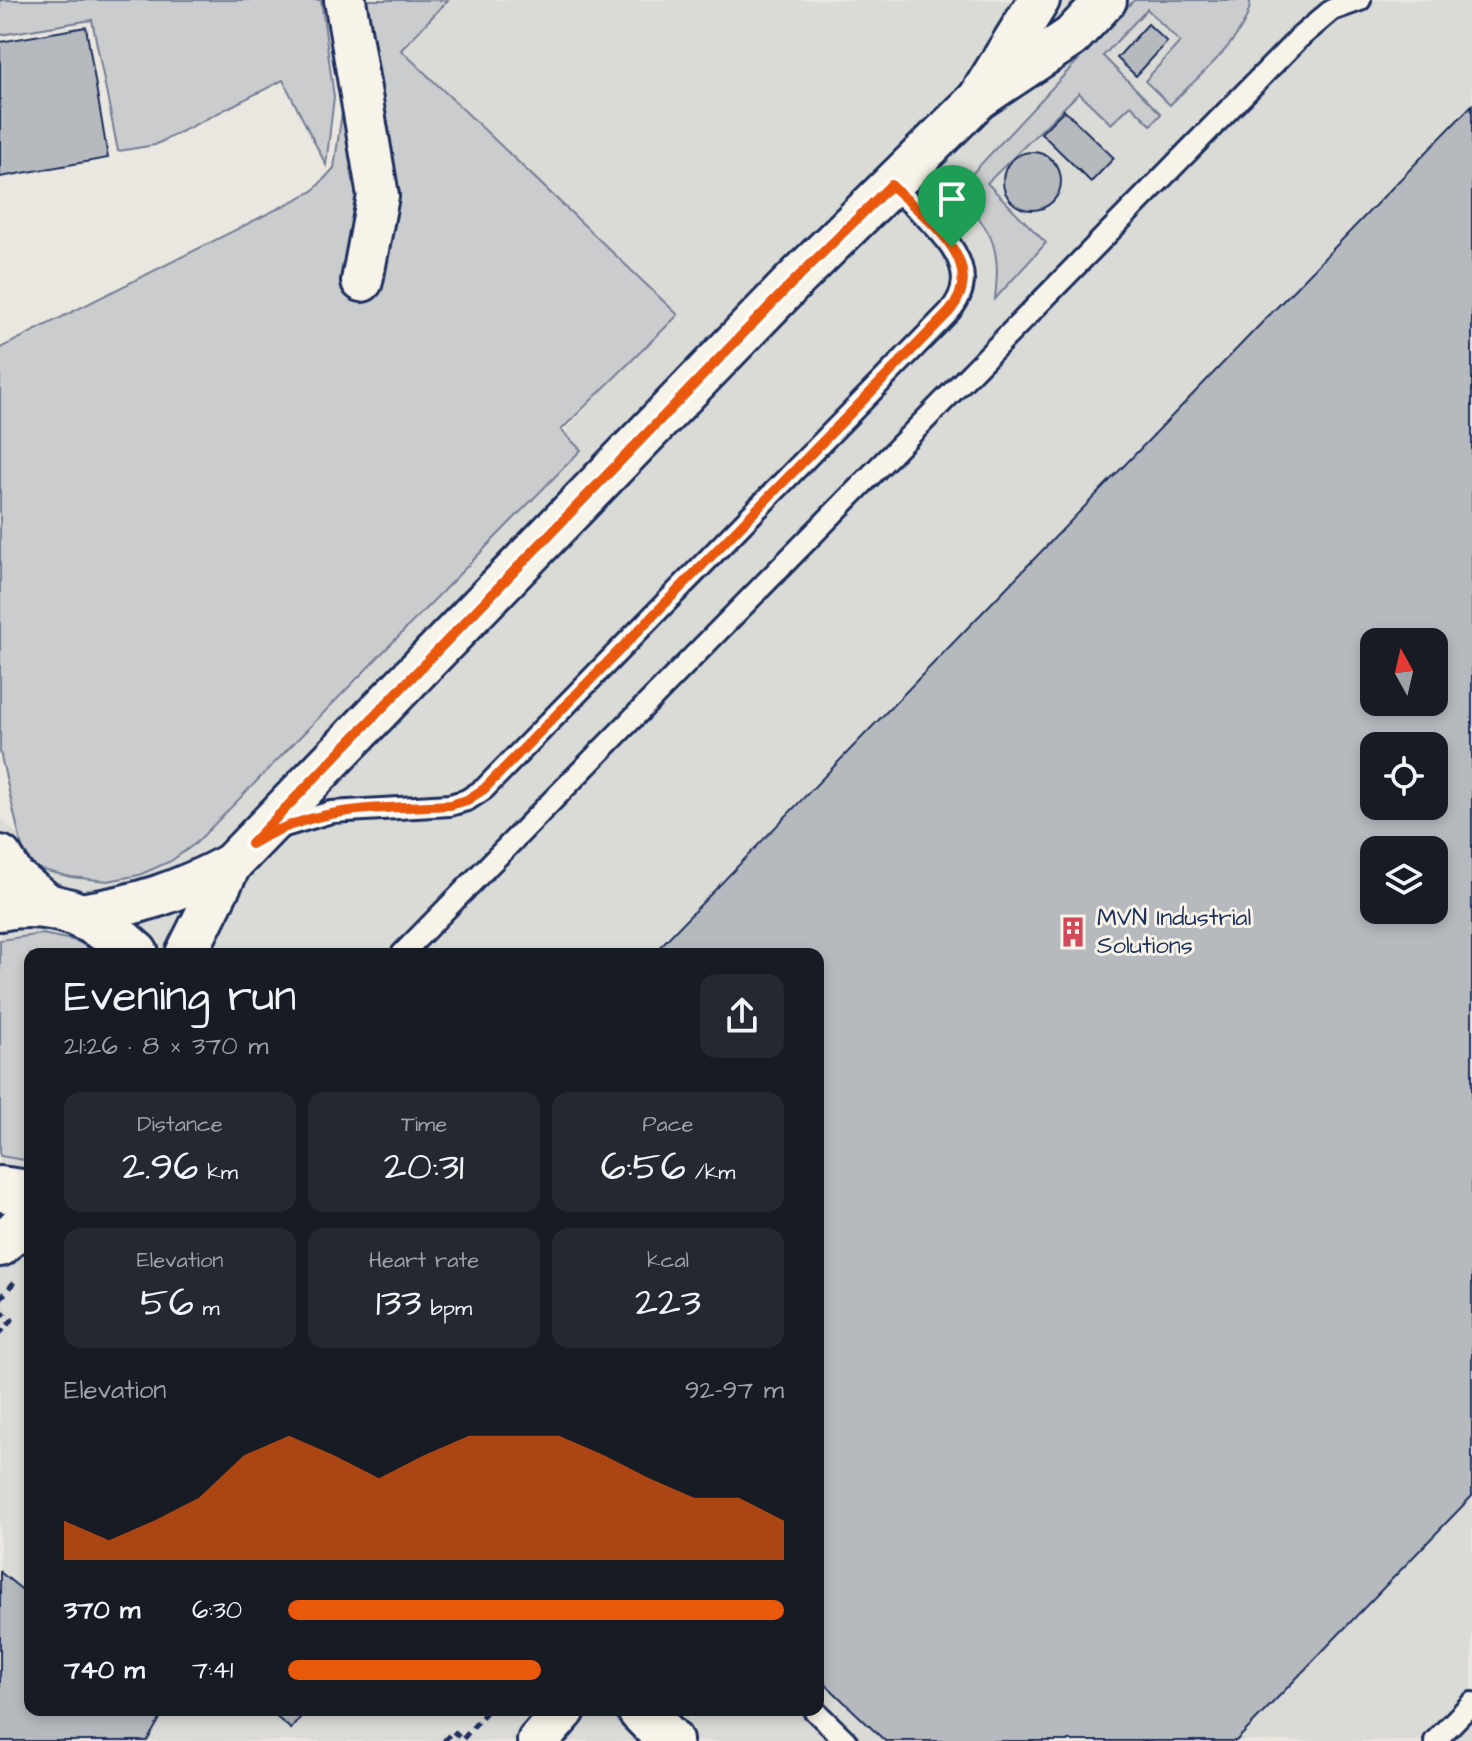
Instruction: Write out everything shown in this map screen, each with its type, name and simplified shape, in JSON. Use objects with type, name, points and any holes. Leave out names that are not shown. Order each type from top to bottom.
[{"type":"street","points":[[345,0],[378,196],[362,281]]},
{"type":"street","points":[[978,99],[1039,0]]},
{"type":"street","points":[[0,908],[63,910],[132,906],[178,892],[241,854],[790,285],[978,99],[1071,37],[1106,0]]},
{"type":"street","points":[[189,948],[241,854]]},
{"type":"street","points":[[0,858],[13,879],[63,910],[109,929],[130,948]]},
{"type":"street","points":[[0,1189],[24,1192]]},
{"type":"street","points":[[0,1246],[24,1221]]},
{"type":"street","points":[[538,1741],[560,1716]]},
{"type":"street","points":[[646,1716],[670,1741]]},
{"type":"lane","points":[[408,948],[1299,38],[1332,10],[1360,0]]},
{"type":"lane","points":[[241,854],[282,826],[309,816],[450,805],[467,800],[484,789],[949,312],[964,287],[961,259],[891,185]]},
{"type":"lane","points":[[1435,1741],[1472,1703]]},
{"type":"lane","points":[[820,1716],[846,1741]]},
{"type":"path","points":[[0,1310],[12,1320],[0,1333]]},
{"type":"path","points":[[444,1741],[453,1731],[462,1740],[483,1716]]},
{"type":"shaded area","points":[[0,0],[321,0],[334,97],[326,165],[283,80],[155,145],[118,151],[92,20],[0,35]]},
{"type":"shaded area","points":[[333,0],[448,0],[401,50],[678,315],[561,430],[581,450],[196,843],[171,861],[139,875],[108,881],[71,877],[35,868],[23,852],[0,752],[0,348],[313,191],[334,168],[344,98]]},
{"type":"shaded area","points":[[424,0],[1472,0],[1472,1741],[0,1741],[0,818],[24,841],[181,838],[658,332],[372,55]]},
{"type":"shaded area","points":[[1134,0],[1250,0],[1248,14],[1231,42],[1170,105],[1145,81],[1180,42],[1147,9],[1103,56],[1161,114],[1151,125],[1131,105],[1111,124],[1079,93],[987,183],[1046,243],[995,299],[997,270],[994,248],[967,197],[968,178]]},
{"type":"shaded area","points":[[42,934],[77,941],[88,948],[24,948],[24,1160],[0,1156],[0,940]]},
{"type":"building","points":[[1148,24],[1167,42],[1136,76],[1117,58]]},
{"type":"building","points":[[86,27],[108,158],[0,177],[0,42]]},
{"type":"building","name":"MVN Industrial Solutions","points":[[1472,105],[1472,1496],[1236,1741],[885,1741],[824,1683],[824,948],[659,948]]},
{"type":"building","points":[[1064,110],[1114,158],[1091,182],[1041,133]]},
{"type":"building","points":[[1032,152],[1043,154],[1052,161],[1059,170],[1059,192],[1052,201],[1043,208],[1032,210],[1021,208],[1012,201],[1005,192],[1003,181],[1005,170],[1012,161],[1021,154]]},
{"type":"building","points":[[0,1572],[24,1591],[24,1716],[162,1716],[147,1741],[0,1741]]},
{"type":"building","points":[[275,1716],[301,1716],[291,1729]]},
{"type":"place","name":"MVN Industrial Solutions","points":[[1073,932]]},
{"type":"route","points":[[891,185],[952,247],[961,259],[965,272],[959,301],[484,789],[467,800],[450,805],[309,816],[282,826],[251,844],[790,285],[891,185]]}]
